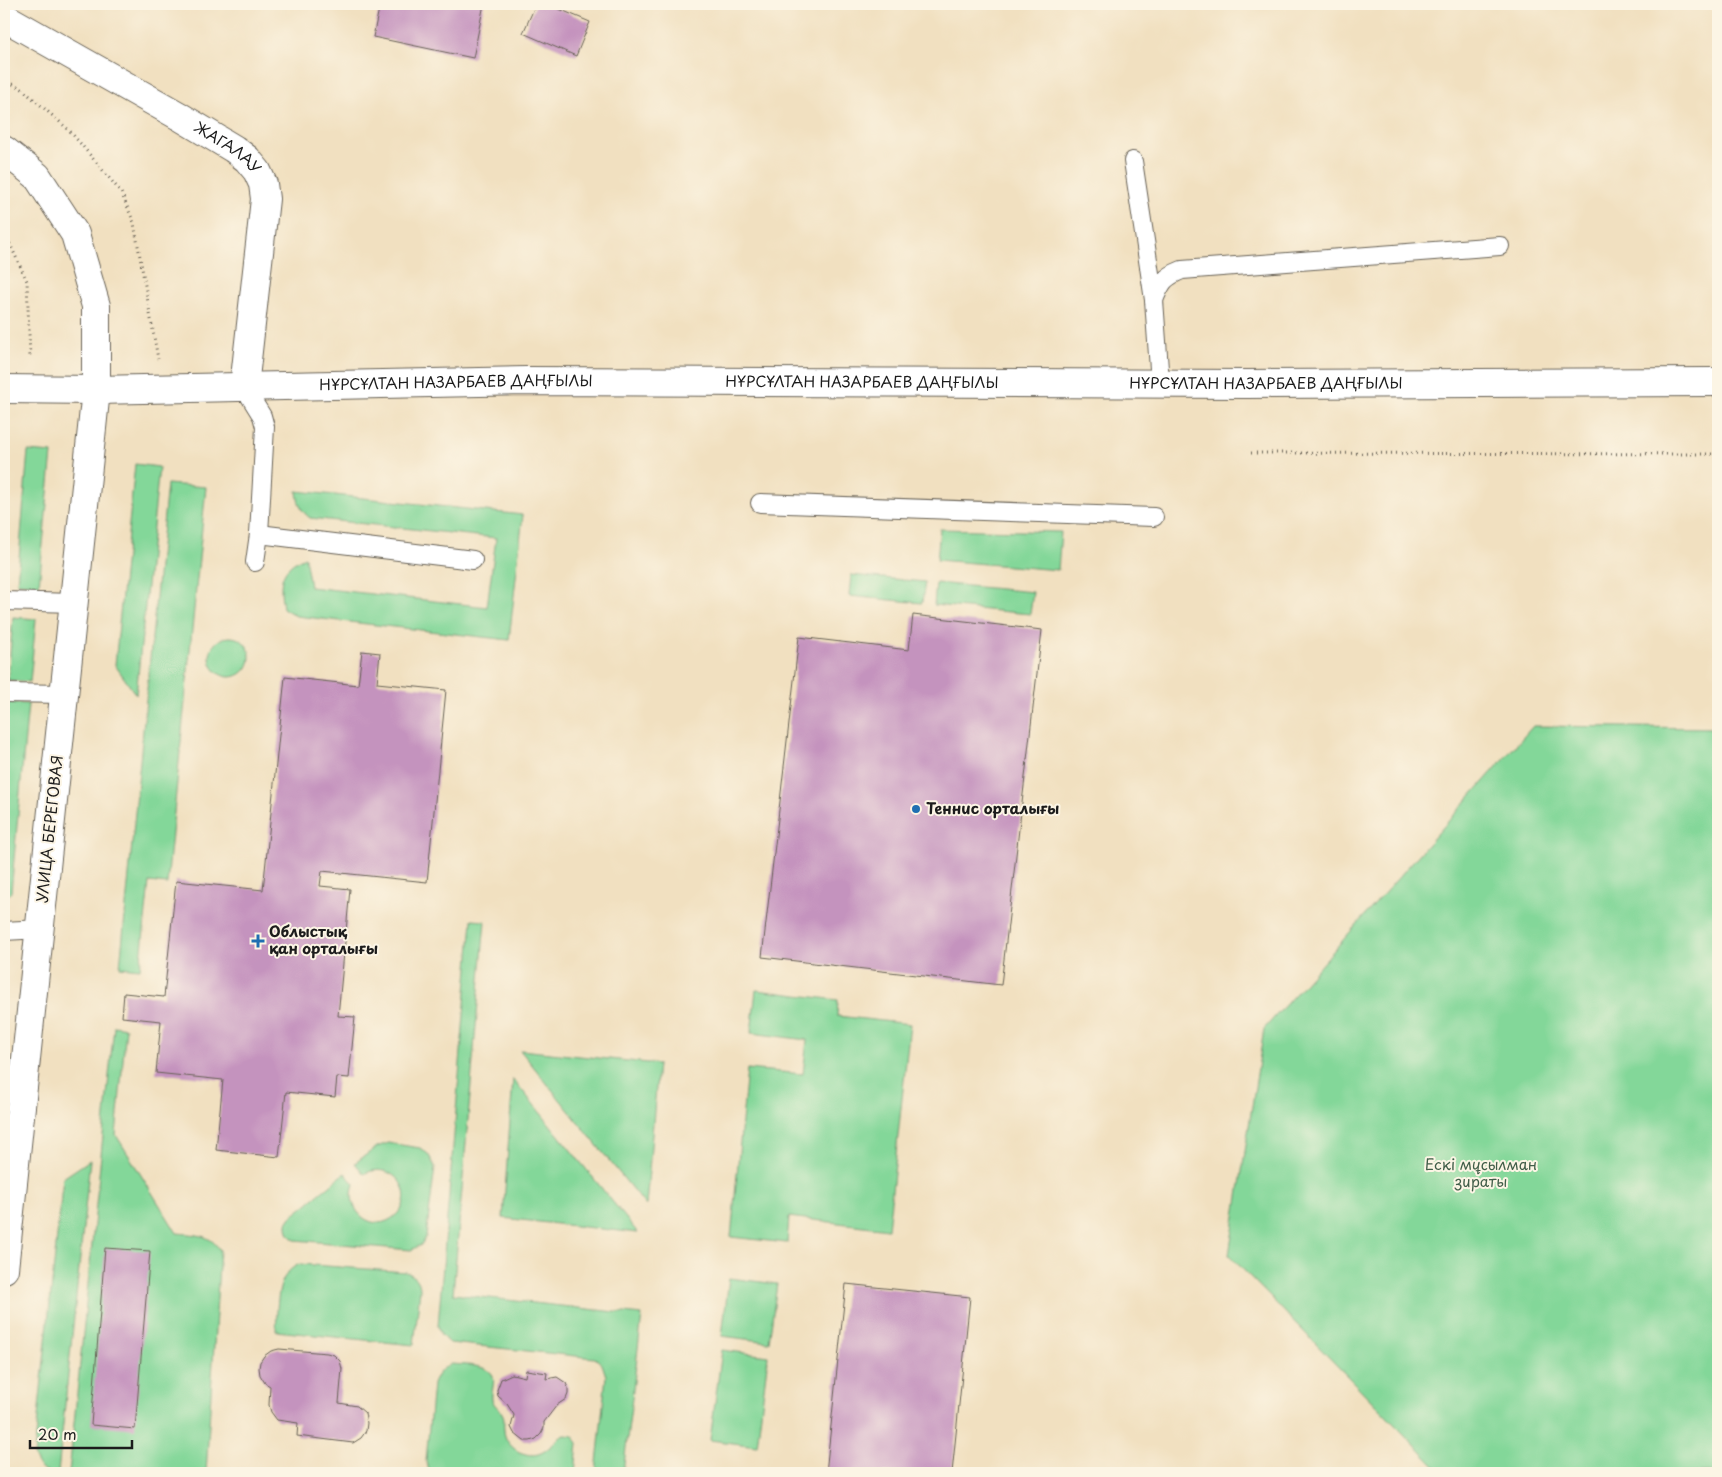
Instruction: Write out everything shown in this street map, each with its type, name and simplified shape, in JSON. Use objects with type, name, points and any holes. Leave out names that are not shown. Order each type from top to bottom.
[{"type":"main road","name":"ЖАГАЛАУ","points":[[4,17],[234,149],[246,158],[257,171],[263,184],[265,199],[244,388]]},
{"type":"main road","name":"УЛИЦА БЕРЕГОВАЯ","points":[[4,150],[37,176],[75,234],[96,306],[96,390],[4,1269]]},
{"type":"main road","name":"НҰРСҰЛТАН НАЗАРБАЕВ ДАҢҒЫЛЫ","points":[[4,389],[244,388],[526,381],[1257,384],[1718,382]]},
{"type":"lane","points":[[1133,161],[1154,300],[1160,383]]},
{"type":"lane","points":[[1154,300],[1160,285],[1170,275],[1182,270],[1500,246]]},
{"type":"lane","points":[[244,388],[262,416],[265,427],[259,534],[255,562]]},
{"type":"lane","points":[[760,503],[1154,516]]},
{"type":"lane","points":[[259,534],[473,560]]},
{"type":"lane","points":[[4,601],[73,603]]},
{"type":"lane","points":[[4,692],[64,694]]},
{"type":"lane","points":[[4,930],[40,929]]},
{"type":"path","points":[[4,79],[22,89],[69,130],[121,192],[134,223],[164,389]]},
{"type":"path","points":[[4,235],[27,281],[31,389]]},
{"type":"path","points":[[1252,453],[1718,454]]},
{"type":"green space","points":[[28,451],[52,453],[39,585],[17,583]]},
{"type":"green space","points":[[135,464],[159,467],[136,695],[115,665]]},
{"type":"green space","points":[[167,484],[206,487],[167,884],[149,882],[140,969],[120,967]]},
{"type":"green space","points":[[297,491],[523,515],[509,640],[296,616],[283,608],[281,584],[283,577],[290,566],[305,557],[310,587],[487,607],[496,538],[310,518],[300,506]]},
{"type":"green space","points":[[940,529],[1061,532],[1058,570],[937,560]]},
{"type":"green space","points":[[851,575],[925,582],[922,603],[849,596]]},
{"type":"green space","points":[[936,583],[1033,592],[1030,614],[934,605]]},
{"type":"green space","points":[[13,617],[36,619],[30,682],[8,680]]},
{"type":"green space","points":[[226,637],[234,637],[241,640],[247,646],[250,657],[247,668],[241,674],[234,677],[226,677],[219,674],[213,668],[210,661],[210,653],[213,646],[219,640]]},
{"type":"green space","points":[[6,702],[28,704],[11,892],[4,900],[4,726]]},
{"type":"green space","name":"Ескі мұсылман зираты","points":[[1533,726],[1718,728],[1718,1473],[1442,1473],[1229,1255],[1264,1029]]},
{"type":"green space","points":[[472,920],[485,921],[453,1294],[642,1315],[623,1473],[596,1473],[606,1376],[602,1364],[595,1358],[450,1343],[441,1335],[438,1326]]},
{"type":"green space","points":[[756,990],[838,1000],[837,1016],[910,1024],[888,1229],[789,1217],[787,1243],[731,1237],[747,1069],[803,1074],[807,1040],[751,1033]]},
{"type":"green space","points":[[114,1026],[126,1028],[116,1135],[177,1233],[201,1236],[211,1240],[220,1250],[206,1473],[69,1473]]},
{"type":"green space","points":[[520,1050],[658,1064],[646,1206]]},
{"type":"green space","points":[[513,1079],[638,1233],[503,1218]]},
{"type":"green space","points":[[388,1143],[420,1148],[428,1154],[435,1167],[426,1237],[421,1245],[411,1250],[295,1240],[289,1235],[287,1223],[291,1217],[345,1173],[354,1184],[353,1203],[363,1217],[370,1222],[379,1223],[387,1221],[396,1215],[402,1207],[405,1198],[399,1181],[384,1171],[364,1174],[355,1163],[377,1147]]},
{"type":"green space","points":[[90,1160],[58,1473],[45,1472],[40,1468],[34,1456],[63,1178]]},
{"type":"green space","points":[[300,1264],[406,1272],[412,1275],[418,1281],[420,1287],[414,1345],[276,1331],[279,1293],[282,1284],[286,1275]]},
{"type":"green space","points":[[729,1278],[777,1284],[769,1342],[722,1336]]},
{"type":"green space","points":[[722,1350],[768,1356],[757,1446],[710,1440]]},
{"type":"green space","points":[[450,1364],[481,1367],[490,1372],[493,1376],[492,1400],[503,1415],[504,1434],[512,1447],[519,1452],[531,1455],[538,1454],[544,1452],[561,1436],[573,1436],[578,1443],[575,1473],[430,1473],[426,1461],[433,1384],[440,1372]]},
{"type":"building","points":[[380,4],[484,4],[473,58],[373,37]]},
{"type":"building","points":[[536,4],[547,4],[590,22],[576,56],[523,33]]},
{"type":"building","points":[[913,615],[1042,630],[1001,985],[762,957],[799,637],[909,650]]},
{"type":"building","name":"Облыстық қан орталығы","points":[[362,651],[380,653],[377,683],[446,690],[427,882],[322,871],[320,886],[350,889],[338,1016],[355,1017],[349,1078],[337,1077],[335,1097],[286,1092],[279,1157],[216,1150],[223,1080],[156,1073],[161,1021],[122,1017],[124,993],[164,997],[176,881],[263,890],[285,677],[358,685]]},
{"type":"building","points":[[105,1248],[150,1251],[135,1429],[91,1425]]},
{"type":"building","points":[[846,1284],[970,1297],[952,1473],[826,1473]]},
{"type":"building","points":[[279,1349],[327,1353],[334,1355],[340,1361],[342,1369],[339,1403],[357,1406],[365,1413],[366,1431],[361,1438],[353,1443],[297,1436],[298,1423],[277,1420],[271,1412],[269,1405],[270,1386],[265,1383],[260,1375],[259,1368],[264,1356],[271,1351]]},
{"type":"building","points":[[526,1370],[547,1373],[546,1379],[557,1377],[566,1383],[568,1388],[566,1399],[557,1405],[544,1422],[541,1434],[536,1439],[530,1441],[524,1441],[514,1433],[511,1427],[514,1415],[507,1404],[498,1396],[497,1390],[501,1379],[512,1374],[525,1377]]},
{"type":"place","name":"Теннис орталығы","points":[[916,809]]},
{"type":"place","name":"Облыстық қан орталығы","points":[[258,941]]}]
